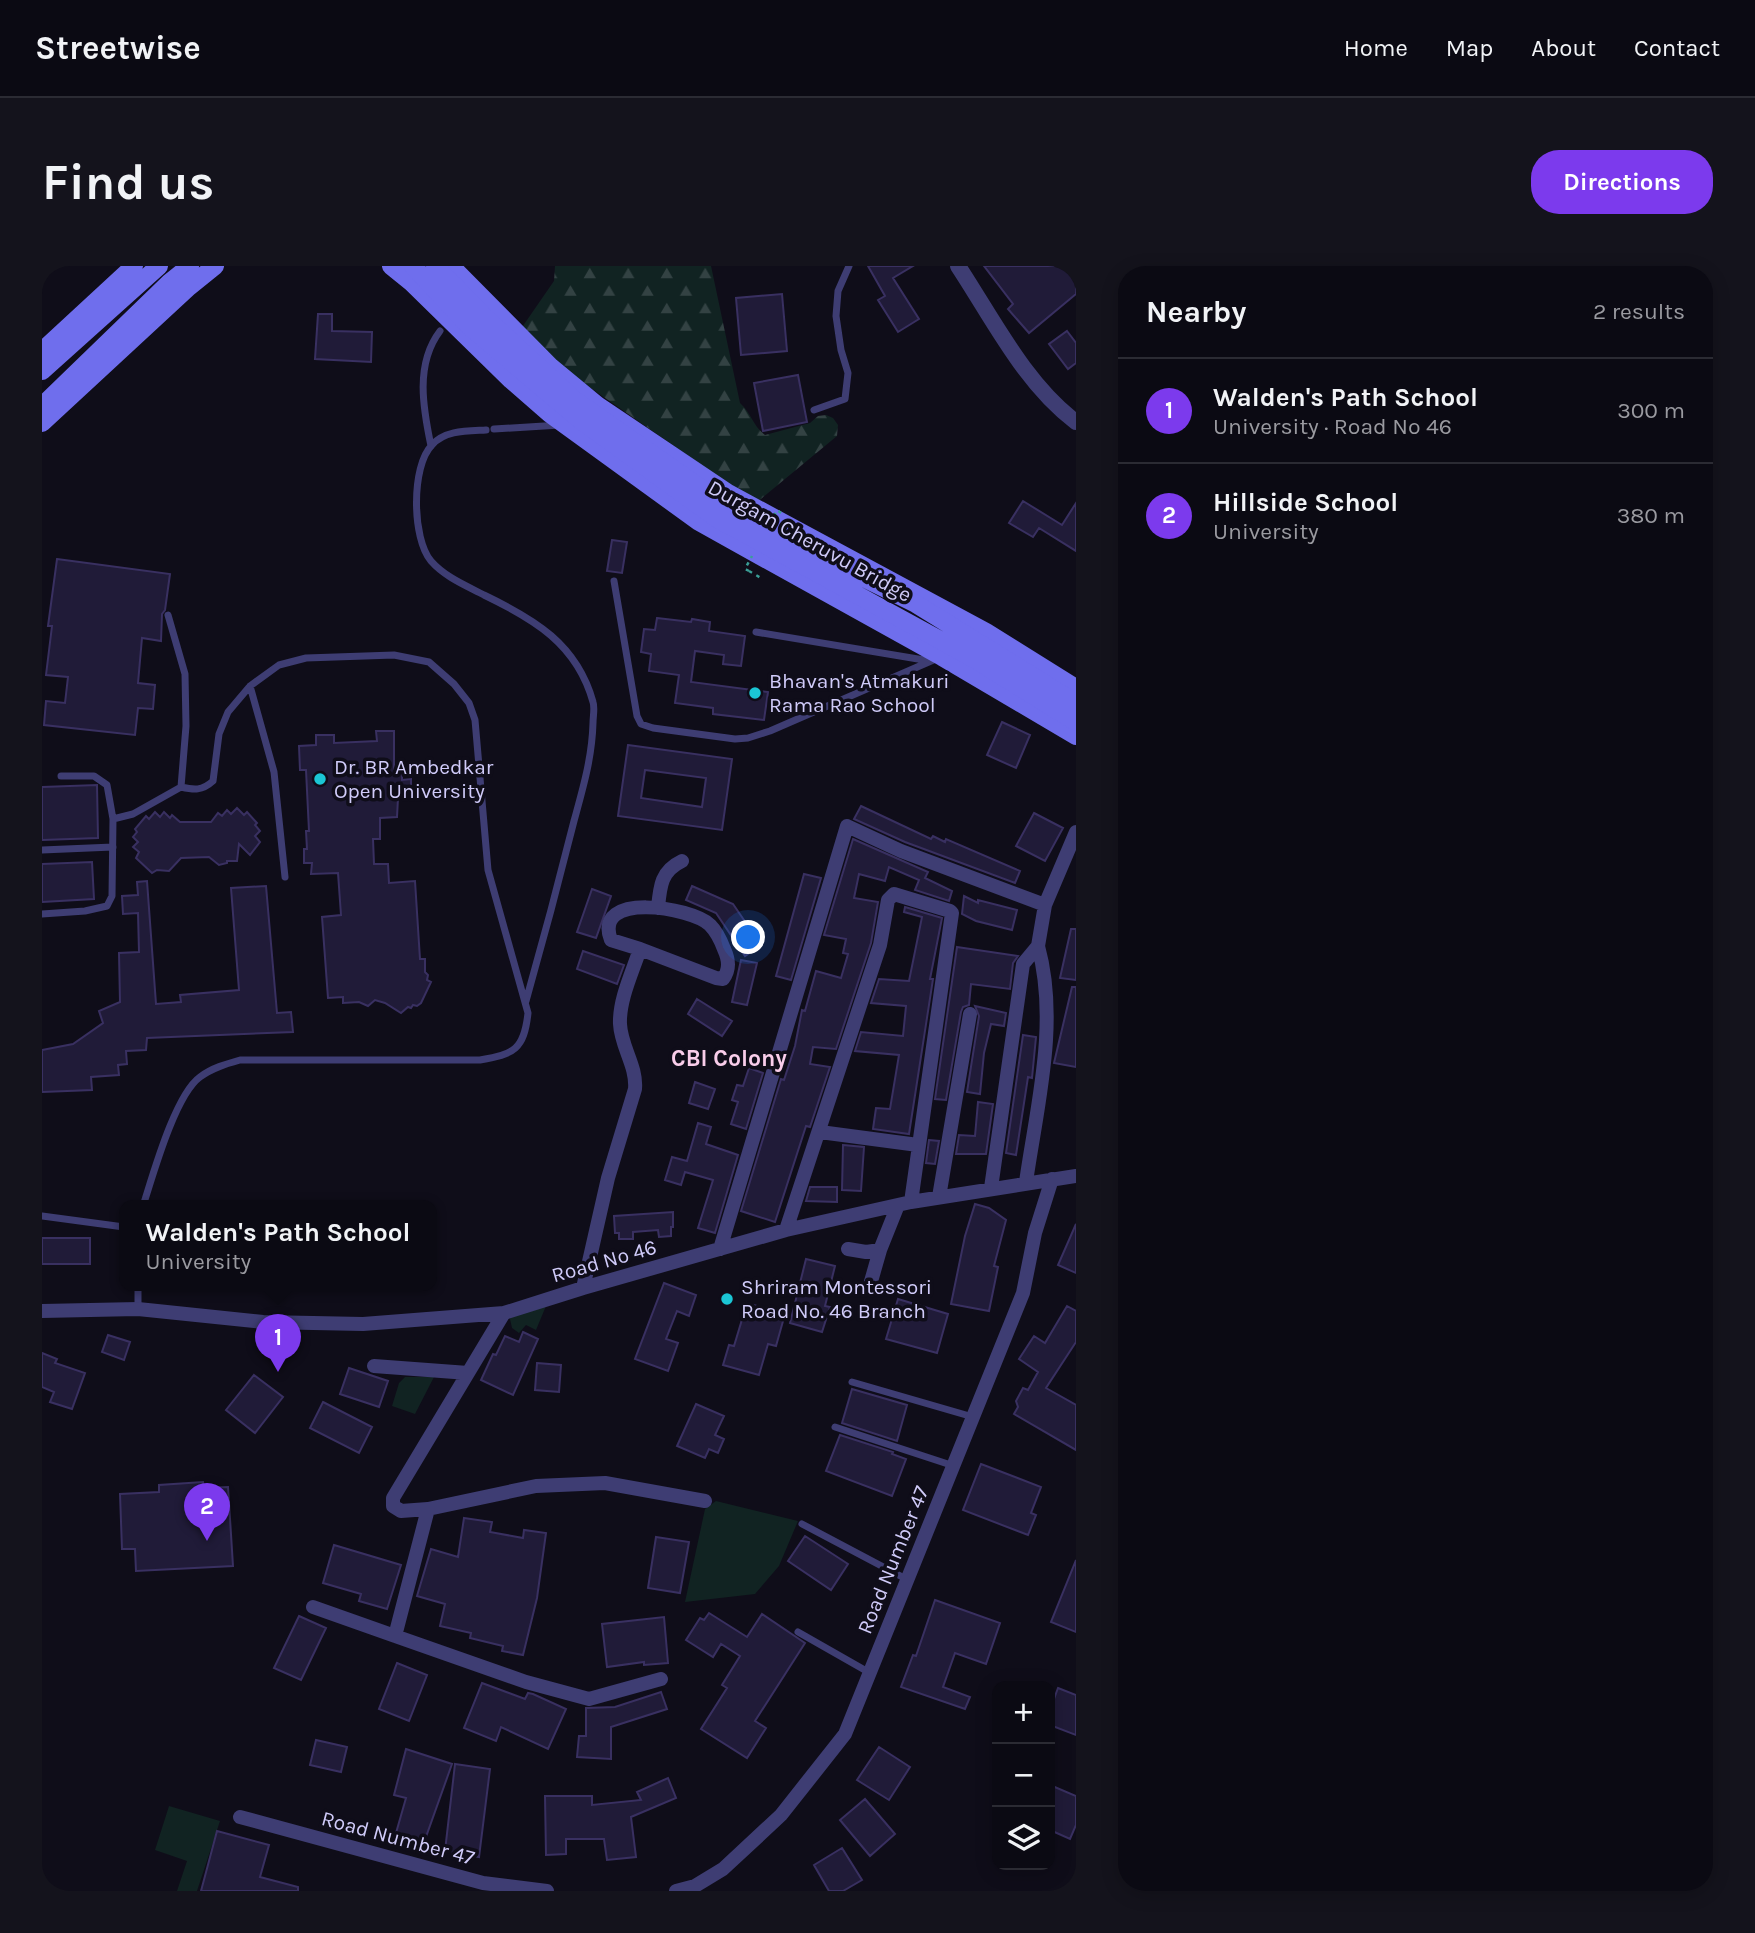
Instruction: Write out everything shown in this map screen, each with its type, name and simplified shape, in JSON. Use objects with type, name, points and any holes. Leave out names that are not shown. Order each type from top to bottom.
[{"type":"main road","points":[[42,351],[134,266]]},
{"type":"main road","points":[[42,371],[159,266]]},
{"type":"main road","points":[[42,406],[170,282],[190,266]]},
{"type":"main road","points":[[42,423],[215,266]]},
{"type":"main road","points":[[391,266],[412,283],[511,380],[564,425],[699,522],[936,659],[1076,736]]},
{"type":"main road","name":"Durgam Cheruvu Bridge","points":[[413,266],[470,327],[569,411],[716,518],[971,657],[1076,722]]},
{"type":"main road","name":"Durgam Cheruvu Bridge","points":[[435,266],[495,327],[576,401],[722,503],[795,544],[916,604],[1075,689]]},
{"type":"main road","points":[[451,266],[541,358],[597,405],[728,493],[986,632],[1075,689]]},
{"type":"main road","points":[[936,659],[986,632]]},
{"type":"street","points":[[958,266],[1037,387],[1076,422]]},
{"type":"street","points":[[720,1249],[848,826],[901,851],[1045,905]]},
{"type":"street","points":[[1026,1182],[1046,1044],[1046,974],[1038,946],[1045,905],[1076,832]]},
{"type":"street","points":[[658,908],[663,874],[671,866],[682,862]]},
{"type":"street","points":[[786,1230],[880,945],[888,900],[894,894],[950,911],[952,914],[918,1145],[905,1203],[880,1250],[870,1285]]},
{"type":"street","points":[[658,908],[697,917],[710,925],[721,941],[728,958],[728,972],[723,979],[716,978],[640,949],[611,940],[608,931],[611,919],[623,909],[658,908]]},
{"type":"street","points":[[991,1188],[1023,964],[1038,946]]},
{"type":"street","points":[[583,1288],[608,1178],[635,1088],[636,1076],[620,1026],[621,1008],[640,949]]},
{"type":"street","points":[[939,1197],[970,1014]]},
{"type":"street","points":[[820,1132],[918,1145]]},
{"type":"street","name":"Road No 46","points":[[42,1311],[138,1309],[263,1322],[363,1324],[505,1313],[786,1230],[905,1203],[1076,1176]]},
{"type":"street","name":"Road Number 47","points":[[676,1891],[695,1886],[723,1869],[780,1815],[845,1734],[1023,1293],[1035,1233],[1052,1179]]},
{"type":"street","points":[[848,1249],[866,1252],[880,1250]]},
{"type":"street","points":[[505,1313],[393,1498],[393,1506],[401,1511],[428,1509],[536,1486],[605,1483],[705,1501]]},
{"type":"street","points":[[374,1366],[468,1373]]},
{"type":"street","points":[[395,1636],[428,1509]]},
{"type":"street","points":[[313,1607],[526,1682],[589,1699],[661,1679]]},
{"type":"street","name":"Road Number 47","points":[[240,1817],[483,1883],[547,1891]]},
{"type":"lane","points":[[814,410],[845,399],[848,373],[841,351],[836,316],[838,291],[849,266]]},
{"type":"lane","points":[[431,446],[423,404],[424,377],[428,353],[440,331]]},
{"type":"lane","points":[[526,1002],[592,754],[594,704],[577,665],[552,634],[516,610],[442,573],[428,558],[421,543],[416,506],[422,461],[431,446],[442,437],[454,433],[564,425]]},
{"type":"lane","points":[[614,581],[637,716],[641,724],[653,728],[735,739],[748,738],[770,732],[936,659]]},
{"type":"lane","points":[[168,615],[185,674],[186,726],[181,787]]},
{"type":"lane","points":[[756,632],[936,659]]},
{"type":"lane","points":[[113,819],[133,814],[181,787],[195,790],[206,788],[213,781],[219,734],[228,712],[250,686],[279,665],[306,658],[394,655],[429,662],[454,684],[469,704],[475,720],[488,870],[528,1013],[526,1034],[517,1049],[504,1056],[480,1060],[240,1060],[222,1065],[198,1078],[174,1114],[145,1200]]},
{"type":"lane","points":[[250,686],[274,772],[285,877]]},
{"type":"lane","points":[[42,914],[85,911],[107,906],[112,896],[113,819],[107,785],[94,776],[61,776]]},
{"type":"lane","points":[[42,850],[113,847]]},
{"type":"lane","points":[[42,1216],[119,1226]]},
{"type":"lane","points":[[138,1291],[138,1309]]},
{"type":"lane","points":[[852,1382],[974,1417]]},
{"type":"lane","points":[[835,1427],[954,1466]]},
{"type":"lane","points":[[802,1524],[908,1580]]},
{"type":"lane","points":[[798,1632],[870,1673]]},
{"type":"path","points":[[749,571],[761,578]]},
{"type":"green space","points":[[555,266],[711,266],[740,403],[757,427],[765,435],[810,423],[818,416],[826,415],[833,418],[838,425],[837,436],[756,503],[516,336],[554,281]]},
{"type":"green space","points":[[546,1306],[536,1330],[526,1325],[519,1333],[512,1328],[510,1319],[514,1312]]},
{"type":"green space","points":[[405,1377],[434,1377],[415,1414],[392,1406],[399,1383]]},
{"type":"green space","points":[[716,1501],[798,1521],[779,1566],[755,1594],[685,1602],[705,1509]]},
{"type":"green space","points":[[169,1806],[220,1821],[197,1891],[177,1891],[187,1861],[155,1850]]},
{"type":"building","points":[[868,266],[913,266],[893,278],[919,319],[898,332],[878,300],[885,296]]},
{"type":"building","points":[[984,266],[1066,266],[1076,279],[1076,294],[1029,333],[1008,309],[1013,304]]},
{"type":"building","points":[[782,294],[787,351],[741,355],[736,298]]},
{"type":"building","points":[[318,314],[332,314],[332,331],[372,332],[371,362],[315,359]]},
{"type":"building","points":[[1067,331],[1076,343],[1076,363],[1068,369],[1049,344]]},
{"type":"building","points":[[798,375],[807,422],[763,431],[754,383]]},
{"type":"building","points":[[1023,501],[1062,525],[1076,503],[1076,551],[1039,528],[1033,537],[1009,523]]},
{"type":"building","points":[[612,540],[627,542],[622,573],[607,571]]},
{"type":"building","points":[[57,559],[170,574],[165,610],[162,614],[161,641],[142,638],[138,683],[155,685],[153,709],[138,708],[135,735],[44,725],[46,701],[65,703],[68,677],[46,675],[52,626],[48,626]]},
{"type":"building","points":[[657,618],[710,622],[709,631],[745,636],[741,666],[723,664],[724,655],[695,651],[691,682],[768,692],[764,720],[713,714],[713,708],[675,703],[679,675],[649,671],[651,654],[641,652],[644,629],[655,630]]},
{"type":"building","points":[[1002,722],[1030,735],[1016,768],[987,755]]},
{"type":"building","points":[[376,731],[394,731],[394,772],[402,772],[402,780],[411,779],[411,798],[398,798],[397,817],[380,818],[380,839],[373,839],[374,864],[388,864],[389,883],[415,881],[420,959],[425,959],[427,980],[431,982],[421,1003],[408,1007],[401,1013],[375,1000],[368,1006],[359,1002],[343,1003],[343,997],[328,998],[322,917],[341,915],[338,873],[311,874],[312,863],[304,863],[304,849],[307,849],[306,831],[309,831],[306,770],[300,770],[299,746],[316,745],[316,735],[334,735],[334,743],[377,741]]},
{"type":"building","points":[[628,745],[732,759],[722,830],[618,816]],"holes":[[[645,770],[706,778],[702,807],[641,798]]]},
{"type":"building","points":[[97,785],[98,838],[42,840],[42,787]]},
{"type":"building","points":[[861,806],[931,839],[933,836],[945,842],[946,839],[1020,871],[1015,883],[905,842],[854,819]]},
{"type":"building","points":[[237,808],[244,815],[247,812],[260,831],[255,836],[260,842],[250,855],[239,844],[237,861],[227,861],[219,865],[209,857],[181,858],[169,871],[157,870],[152,873],[136,858],[139,852],[133,847],[138,842],[133,837],[137,832],[135,829],[146,816],[149,819],[155,812],[160,817],[164,812],[180,822],[211,822],[218,813],[222,816],[227,810],[231,814]]},
{"type":"building","points":[[1034,813],[1063,828],[1045,861],[1016,846]]},
{"type":"building","points":[[853,839],[928,872],[925,878],[952,891],[949,901],[915,890],[919,880],[889,867],[885,881],[859,874],[854,898],[878,902],[871,943],[836,1049],[813,1047],[810,1064],[830,1067],[810,1127],[806,1126],[775,1222],[741,1211],[781,1079],[784,1080],[795,1046],[802,1010],[805,1011],[816,971],[841,978],[848,954],[843,953],[846,939],[824,935]]},
{"type":"building","points":[[92,862],[94,899],[42,902],[42,864]]},
{"type":"building","points":[[804,874],[821,878],[791,980],[776,976]]},
{"type":"building","points":[[147,881],[156,1004],[181,1002],[180,995],[239,990],[231,888],[266,886],[277,1013],[291,1012],[293,1032],[147,1038],[146,1050],[126,1051],[127,1064],[118,1065],[119,1075],[91,1077],[92,1090],[42,1092],[42,1050],[73,1044],[103,1023],[99,1011],[120,1002],[119,953],[139,952],[138,913],[123,914],[122,896],[138,895],[137,882]]},
{"type":"building","points":[[692,886],[733,904],[761,945],[745,956],[716,913],[686,900]]},
{"type":"building","points":[[592,889],[611,896],[596,938],[577,932]]},
{"type":"building","points":[[964,896],[978,903],[978,900],[1017,910],[1012,930],[976,921],[962,914]]},
{"type":"building","points":[[905,907],[942,918],[930,979],[933,979],[909,1134],[873,1129],[876,1108],[890,1109],[899,1055],[855,1051],[861,1032],[903,1036],[906,1006],[871,1003],[879,979],[909,981],[922,917],[904,912]]},
{"type":"building","points":[[1071,929],[1076,929],[1076,980],[1060,978]]},
{"type":"building","points":[[957,947],[1018,956],[1013,963],[1010,989],[971,984],[969,1005],[963,1007],[961,1012],[946,1100],[935,1099]]},
{"type":"building","points":[[583,951],[624,965],[617,984],[577,969]]},
{"type":"building","points":[[741,960],[757,963],[747,1005],[732,1002]]},
{"type":"building","points":[[1072,987],[1076,987],[1076,1067],[1054,1063]]},
{"type":"building","points":[[697,999],[732,1021],[722,1036],[688,1014]]},
{"type":"building","points":[[975,1006],[1006,1013],[1004,1026],[991,1024],[984,1053],[980,1094],[967,1092],[979,1016]]},
{"type":"building","points":[[1023,1035],[1036,1037],[1032,1078],[1028,1077],[1016,1155],[1006,1153]]},
{"type":"building","points":[[749,1068],[763,1073],[746,1129],[731,1124],[738,1102],[732,1100],[737,1085],[743,1086]]},
{"type":"building","points":[[695,1082],[715,1089],[708,1109],[689,1103]]},
{"type":"building","points":[[978,1102],[993,1104],[986,1154],[956,1154],[959,1135],[975,1136]]},
{"type":"building","points":[[698,1123],[711,1127],[706,1144],[738,1155],[715,1233],[698,1228],[713,1180],[685,1172],[681,1185],[665,1180],[672,1157],[687,1161]]},
{"type":"building","points":[[929,1140],[939,1141],[935,1164],[926,1163]]},
{"type":"building","points":[[843,1145],[864,1147],[861,1191],[842,1190]]},
{"type":"building","points":[[810,1187],[837,1187],[837,1202],[806,1201]]},
{"type":"building","points":[[975,1204],[989,1208],[1006,1220],[994,1266],[998,1267],[989,1311],[951,1304],[965,1236]]},
{"type":"building","points":[[673,1212],[671,1236],[659,1237],[658,1230],[633,1232],[633,1239],[619,1239],[619,1233],[615,1233],[614,1216]]},
{"type":"building","points":[[1076,1224],[1076,1273],[1058,1265]]},
{"type":"building","points":[[42,1238],[90,1238],[90,1264],[42,1264]]},
{"type":"building","points":[[806,1259],[835,1266],[825,1306],[830,1307],[822,1332],[790,1323]]},
{"type":"building","points":[[664,1283],[696,1295],[689,1316],[677,1311],[666,1339],[678,1343],[668,1371],[635,1359]]},
{"type":"building","points":[[898,1299],[948,1314],[937,1353],[886,1339]]},
{"type":"building","points":[[747,1303],[785,1314],[776,1346],[768,1344],[759,1375],[723,1365],[729,1345],[734,1346]]},
{"type":"building","points":[[1067,1306],[1076,1311],[1076,1342],[1046,1388],[1076,1405],[1076,1450],[1014,1414],[1018,1407],[1016,1401],[1023,1388],[1028,1390],[1038,1372],[1019,1359],[1034,1336],[1045,1343]]},
{"type":"building","points":[[523,1332],[538,1339],[513,1395],[481,1380],[505,1336],[519,1342]]},
{"type":"building","points":[[108,1335],[130,1342],[124,1360],[102,1352]]},
{"type":"building","points":[[42,1353],[57,1359],[55,1363],[85,1373],[72,1409],[50,1402],[54,1392],[42,1387]]},
{"type":"building","points":[[537,1363],[561,1365],[559,1392],[535,1390]]},
{"type":"building","points":[[349,1368],[388,1381],[379,1407],[340,1394]]},
{"type":"building","points":[[254,1375],[283,1397],[255,1433],[226,1410]]},
{"type":"building","points":[[852,1389],[907,1405],[897,1441],[842,1423]]},
{"type":"building","points":[[323,1402],[372,1427],[359,1453],[310,1428]]},
{"type":"building","points":[[696,1404],[724,1416],[715,1435],[724,1439],[718,1453],[709,1449],[705,1458],[677,1446]]},
{"type":"building","points":[[840,1435],[893,1452],[892,1454],[906,1459],[892,1496],[826,1471]]},
{"type":"building","points":[[981,1464],[1041,1487],[1031,1513],[1036,1515],[1028,1535],[963,1510]]},
{"type":"building","points":[[203,1482],[204,1488],[228,1487],[233,1566],[136,1571],[135,1549],[122,1549],[120,1494],[159,1492],[159,1485]]},
{"type":"building","points":[[464,1518],[492,1522],[490,1532],[523,1538],[524,1530],[546,1533],[537,1598],[523,1655],[502,1651],[503,1646],[470,1638],[471,1633],[440,1626],[445,1604],[417,1596],[431,1549],[458,1557]]},
{"type":"building","points":[[805,1536],[848,1564],[831,1590],[788,1561]]},
{"type":"building","points":[[656,1537],[689,1542],[680,1593],[648,1588]]},
{"type":"building","points":[[334,1545],[401,1565],[387,1609],[359,1601],[361,1594],[323,1583]]},
{"type":"building","points":[[1076,1560],[1076,1632],[1051,1622]]},
{"type":"building","points":[[935,1600],[1000,1623],[986,1664],[955,1653],[943,1687],[970,1697],[965,1709],[901,1687],[913,1655],[916,1656]]},
{"type":"building","points":[[709,1613],[747,1637],[762,1614],[805,1643],[755,1721],[766,1728],[747,1758],[701,1729],[727,1688],[722,1685],[740,1656],[721,1644],[713,1657],[686,1640],[700,1618],[704,1620]]},
{"type":"building","points":[[299,1616],[326,1628],[301,1680],[274,1668]]},
{"type":"building","points":[[664,1617],[668,1663],[644,1665],[644,1662],[607,1667],[602,1624]]},
{"type":"building","points":[[397,1663],[427,1675],[409,1721],[379,1709]]},
{"type":"building","points":[[482,1683],[525,1699],[528,1693],[533,1694],[566,1709],[548,1749],[501,1727],[496,1741],[464,1728]]},
{"type":"building","points":[[1058,1688],[1076,1695],[1076,1735],[1055,1727],[1055,1696]]},
{"type":"building","points":[[661,1692],[667,1709],[611,1727],[611,1759],[577,1757],[579,1736],[586,1736],[586,1708],[615,1707]]},
{"type":"building","points":[[316,1740],[347,1747],[341,1772],[310,1765]]},
{"type":"building","points":[[879,1747],[910,1767],[889,1800],[857,1780]]},
{"type":"building","points":[[406,1749],[452,1764],[422,1848],[394,1840],[406,1798],[394,1795]]},
{"type":"building","points":[[455,1764],[490,1769],[479,1857],[445,1851]]},
{"type":"building","points":[[668,1778],[676,1798],[631,1817],[636,1857],[607,1860],[604,1839],[566,1839],[566,1854],[546,1855],[545,1796],[592,1796],[592,1805],[641,1800],[637,1792]]},
{"type":"building","points":[[1055,1787],[1076,1796],[1076,1825],[1070,1839],[1055,1832]]},
{"type":"building","points":[[865,1799],[895,1834],[870,1856],[840,1820]]},
{"type":"building","points":[[217,1831],[269,1845],[260,1877],[298,1887],[298,1891],[201,1891]]},
{"type":"building","points":[[842,1848],[862,1880],[843,1891],[829,1891],[814,1865]]},
{"type":"place","name":"Bhavan's Atmakuri Rama Rao School","points":[[755,693]]},
{"type":"place","name":"Dr. BR Ambedkar Open University","points":[[320,779]]},
{"type":"place","name":"Shriram Montessori Road No. 46 Branch","points":[[727,1299]]},
{"type":"place","name":"Walden's Path School","points":[[278,1372]]},
{"type":"place","name":"Hillside School","points":[[207,1541]]},
{"type":"district","name":"CBI Colony","points":[[729,1058]]}]
